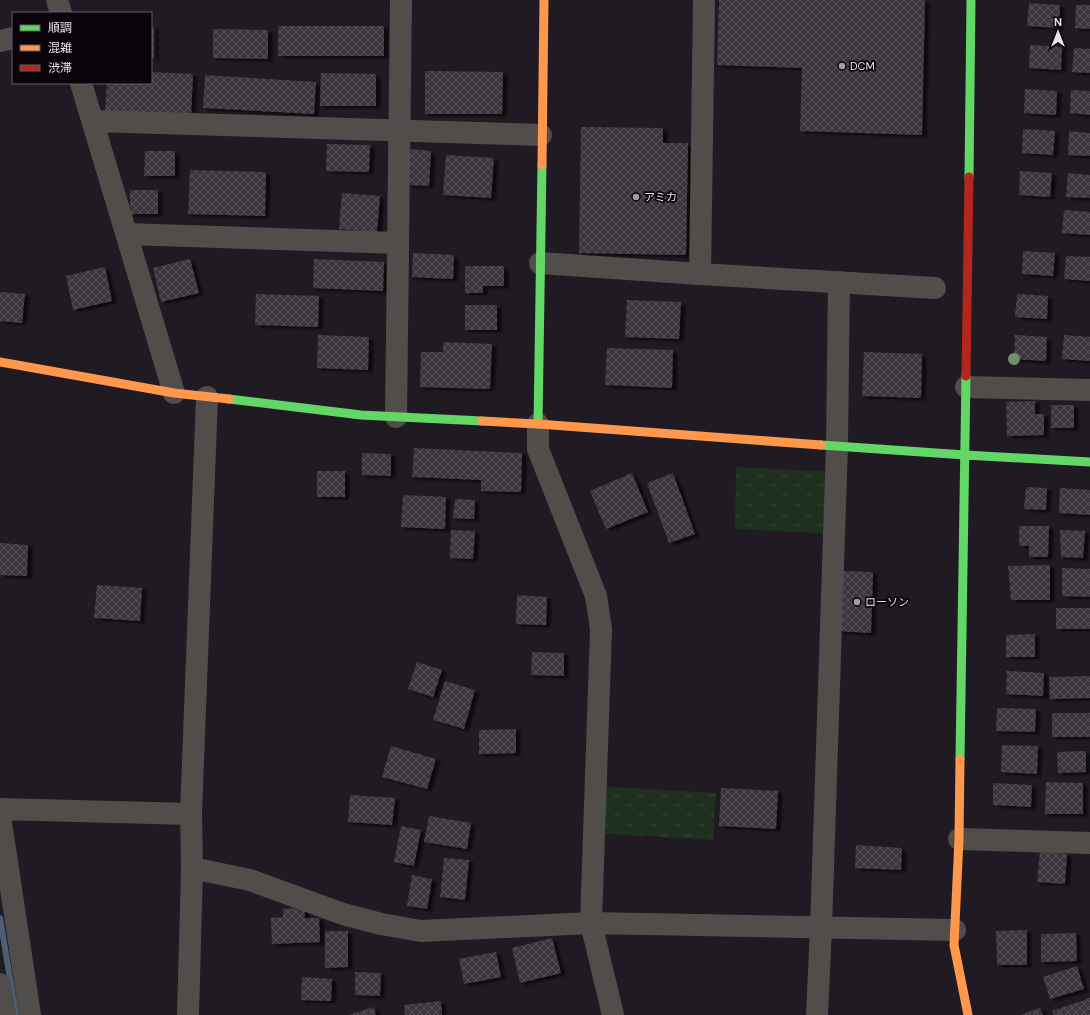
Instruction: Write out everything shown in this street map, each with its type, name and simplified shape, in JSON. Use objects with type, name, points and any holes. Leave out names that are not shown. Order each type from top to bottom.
[{"type":"street","points":[[57,0],[61,12]]},
{"type":"street","points":[[396,417],[401,0]]},
{"type":"street","points":[[544,0],[538,449],[596,596],[601,629],[591,924],[613,1015]]},
{"type":"street","points":[[700,274],[704,0]]},
{"type":"street","points":[[968,1015],[954,945],[954,930],[959,838],[971,0]]},
{"type":"street","points":[[0,41],[12,38]]},
{"type":"street","points":[[81,84],[174,393]]},
{"type":"street","points":[[93,121],[541,135]]},
{"type":"street","points":[[127,234],[398,243]]},
{"type":"street","points":[[540,263],[935,288]]},
{"type":"street","points":[[817,1015],[836,445],[839,282]]},
{"type":"street","points":[[0,362],[174,393],[362,416],[538,424],[965,455],[1090,462]]},
{"type":"street","points":[[966,387],[1090,390]]},
{"type":"street","points":[[188,1015],[192,868],[191,814],[207,397]]},
{"type":"street","points":[[0,809],[191,814]]},
{"type":"street","points":[[0,816],[30,1015]]},
{"type":"street","points":[[959,838],[1090,843]]},
{"type":"street","points":[[192,868],[250,880],[343,914],[381,924],[421,931],[591,924],[954,930]]},
{"type":"street","points":[[0,984],[5,1015]]},
{"type":"green space","points":[[736,467],[836,472],[834,534],[735,529]]},
{"type":"green space","points":[[596,786],[716,793],[713,840],[594,833]]},
{"type":"building","name":"DCM","points":[[719,0],[925,0],[922,135],[800,131],[802,68],[717,65]]},
{"type":"building","points":[[1029,3],[1060,5],[1059,28],[1027,26]]},
{"type":"building","points":[[1076,5],[1090,5],[1090,29],[1075,28]]},
{"type":"building","points":[[278,26],[384,26],[384,56],[278,56]]},
{"type":"building","points":[[152,27],[154,27],[154,58],[152,58]]},
{"type":"building","points":[[213,29],[268,30],[268,59],[213,58]]},
{"type":"building","points":[[1030,45],[1062,47],[1061,70],[1029,68]]},
{"type":"building","points":[[1074,48],[1090,49],[1090,73],[1072,72]]},
{"type":"building","points":[[425,71],[503,72],[502,114],[425,114]]},
{"type":"building","points":[[152,72],[193,74],[191,117],[105,112],[107,84],[152,84]]},
{"type":"building","points":[[321,73],[376,74],[376,106],[320,106]]},
{"type":"building","points":[[205,75],[316,82],[314,114],[203,108]]},
{"type":"building","points":[[1025,89],[1057,91],[1056,115],[1024,113]]},
{"type":"building","points":[[1071,90],[1090,91],[1090,115],[1070,113]]},
{"type":"building","points":[[581,127],[663,128],[663,143],[688,143],[686,255],[579,253]]},
{"type":"building","points":[[1023,129],[1055,131],[1053,155],[1022,153]]},
{"type":"building","points":[[1069,131],[1090,133],[1090,156],[1068,155]]},
{"type":"building","points":[[327,144],[370,145],[369,172],[326,171]]},
{"type":"building","points":[[410,149],[431,151],[429,186],[408,185]]},
{"type":"building","points":[[145,151],[175,151],[175,176],[144,176]]},
{"type":"building","points":[[446,155],[494,158],[491,198],[443,195]]},
{"type":"building","points":[[190,170],[266,172],[265,216],[188,214]]},
{"type":"building","points":[[1020,171],[1052,173],[1050,197],[1019,195]]},
{"type":"building","points":[[1068,173],[1090,175],[1090,198],[1066,197]]},
{"type":"building","points":[[130,190],[158,190],[158,214],[130,214]]},
{"type":"building","points":[[342,193],[380,196],[377,232],[339,229]]},
{"type":"building","points":[[1064,210],[1090,212],[1090,235],[1062,233]]},
{"type":"building","points":[[1023,251],[1055,253],[1053,276],[1022,274]]},
{"type":"building","points":[[413,253],[454,255],[453,279],[412,277]]},
{"type":"building","points":[[1066,256],[1090,257],[1090,281],[1064,279]]},
{"type":"building","points":[[190,259],[199,293],[161,302],[153,268]]},
{"type":"building","points":[[314,259],[384,262],[383,291],[313,288]]},
{"type":"building","points":[[465,266],[504,266],[504,286],[483,286],[483,293],[465,293]]},
{"type":"building","points":[[105,267],[112,301],[73,310],[66,276]]},
{"type":"building","points":[[0,292],[25,294],[22,323],[0,321]]},
{"type":"building","points":[[256,294],[319,296],[318,327],[255,325]]},
{"type":"building","points":[[1017,294],[1048,296],[1047,319],[1015,317]]},
{"type":"building","points":[[627,300],[681,302],[679,339],[625,337]]},
{"type":"building","points":[[465,305],[497,305],[497,330],[465,330]]},
{"type":"building","points":[[318,335],[369,337],[368,370],[317,368]]},
{"type":"building","points":[[1015,335],[1047,337],[1046,361],[1014,359]]},
{"type":"building","points":[[1064,335],[1090,337],[1090,361],[1062,359]]},
{"type":"building","points":[[443,342],[492,344],[490,389],[420,387],[421,352],[443,352]]},
{"type":"building","points":[[607,348],[673,350],[672,388],[605,385]]},
{"type":"building","points":[[864,352],[922,354],[921,398],[862,396]]},
{"type":"building","points":[[1035,401],[1035,414],[1044,414],[1044,435],[1007,436],[1006,402]]},
{"type":"building","points":[[1051,405],[1074,405],[1074,428],[1051,428]]},
{"type":"building","points":[[414,448],[522,453],[521,492],[481,491],[481,480],[412,477]]},
{"type":"building","points":[[362,453],[391,454],[391,476],[362,475]]},
{"type":"building","points":[[317,471],[345,471],[345,497],[317,497]]},
{"type":"building","points":[[632,473],[648,512],[606,529],[590,491]]},
{"type":"building","points":[[673,473],[695,534],[669,543],[647,483]]},
{"type":"building","points":[[1026,487],[1047,488],[1046,510],[1024,509]]},
{"type":"building","points":[[1060,488],[1090,490],[1090,515],[1059,513]]},
{"type":"building","points":[[403,495],[446,497],[445,529],[401,527]]},
{"type":"building","points":[[455,499],[475,500],[474,519],[453,518]]},
{"type":"building","points":[[1019,526],[1049,526],[1048,557],[1029,557],[1029,546],[1019,546]]},
{"type":"building","points":[[451,530],[475,531],[473,559],[450,558]]},
{"type":"building","points":[[1060,530],[1085,531],[1083,558],[1061,557]]},
{"type":"building","points":[[0,543],[28,545],[27,576],[0,575]]},
{"type":"building","points":[[1050,565],[1050,600],[1011,600],[1008,566]]},
{"type":"building","points":[[1062,568],[1090,569],[1090,597],[1062,596]]},
{"type":"building","points":[[840,571],[873,572],[871,633],[838,631]]},
{"type":"building","points":[[97,585],[142,588],[140,621],[94,618]]},
{"type":"building","points":[[517,595],[547,597],[546,625],[516,624]]},
{"type":"building","points":[[1056,608],[1090,608],[1090,629],[1056,629]]},
{"type":"building","points":[[1035,634],[1035,657],[1006,657],[1006,635]]},
{"type":"building","points":[[532,652],[564,653],[564,676],[531,675]]},
{"type":"building","points":[[417,662],[442,670],[433,697],[408,689]]},
{"type":"building","points":[[1007,671],[1044,673],[1043,696],[1006,694]]},
{"type":"building","points":[[1090,676],[1090,698],[1050,699],[1049,677]]},
{"type":"building","points":[[445,681],[475,690],[464,729],[433,720]]},
{"type":"building","points":[[997,708],[1036,709],[1035,732],[996,731]]},
{"type":"building","points":[[1052,713],[1090,713],[1090,737],[1052,737]]},
{"type":"building","points":[[516,729],[516,753],[479,754],[479,730]]},
{"type":"building","points":[[1002,745],[1038,746],[1037,774],[1001,772]]},
{"type":"building","points":[[391,746],[436,759],[427,789],[382,777]]},
{"type":"building","points":[[1086,751],[1086,772],[1058,773],[1057,752]]},
{"type":"building","points":[[1046,782],[1083,783],[1083,814],[1045,814]]},
{"type":"building","points":[[993,783],[1032,785],[1031,807],[993,805]]},
{"type":"building","points":[[721,788],[778,791],[776,829],[719,826]]},
{"type":"building","points":[[350,795],[395,798],[392,825],[348,822]]},
{"type":"building","points":[[429,816],[471,823],[467,849],[424,842]]},
{"type":"building","points":[[401,826],[421,830],[414,866],[394,862]]},
{"type":"building","points":[[856,845],[902,848],[901,870],[855,868]]},
{"type":"building","points":[[1040,852],[1067,854],[1065,884],[1037,882]]},
{"type":"building","points":[[444,858],[469,860],[465,900],[440,897]]},
{"type":"building","points":[[412,875],[432,879],[427,909],[407,906]]},
{"type":"building","points":[[304,908],[305,918],[319,918],[320,942],[272,944],[271,918],[283,917],[283,909]]},
{"type":"building","points":[[1027,930],[1027,965],[997,965],[996,931]]},
{"type":"building","points":[[325,931],[348,931],[348,967],[325,968]]},
{"type":"building","points":[[1076,933],[1077,961],[1041,962],[1041,934]]},
{"type":"building","points":[[552,938],[561,973],[520,983],[512,948]]},
{"type":"building","points":[[496,952],[501,977],[464,984],[459,959]]},
{"type":"building","points":[[1077,966],[1084,989],[1050,999],[1043,977]]},
{"type":"building","points":[[355,972],[381,973],[380,996],[355,995]]},
{"type":"building","points":[[302,977],[332,979],[331,1001],[301,1000]]},
{"type":"building","points":[[1090,998],[1090,1015],[1054,1015],[1052,1011]]},
{"type":"building","points":[[441,1001],[442,1015],[405,1015],[404,1005]]},
{"type":"building","points":[[374,1007],[376,1015],[348,1015]]},
{"type":"building","points":[[1040,1008],[1043,1015],[1020,1015]]},
{"type":"waterway","points":[[0,918],[16,1015]]},
{"type":"traffic: fast","points":[[969,177],[971,0]]},
{"type":"traffic: fast","points":[[538,424],[542,165]]},
{"type":"traffic: fast","points":[[960,759],[966,376]]},
{"type":"traffic: fast","points":[[229,399],[361,415],[482,421]]},
{"type":"traffic: fast","points":[[821,445],[1090,462]]},
{"type":"traffic: slow","points":[[542,165],[544,0]]},
{"type":"traffic: slow","points":[[0,362],[174,393],[229,399]]},
{"type":"traffic: slow","points":[[482,421],[821,445]]},
{"type":"traffic: slow","points":[[960,759],[959,839],[954,945],[968,1015]]},
{"type":"traffic: jam","points":[[966,376],[969,177]]},
{"type":"place","name":"DCM","points":[[842,66]]},
{"type":"place","name":"アミカ","points":[[636,197]]},
{"type":"place","name":"ローソン","points":[[857,602]]}]
